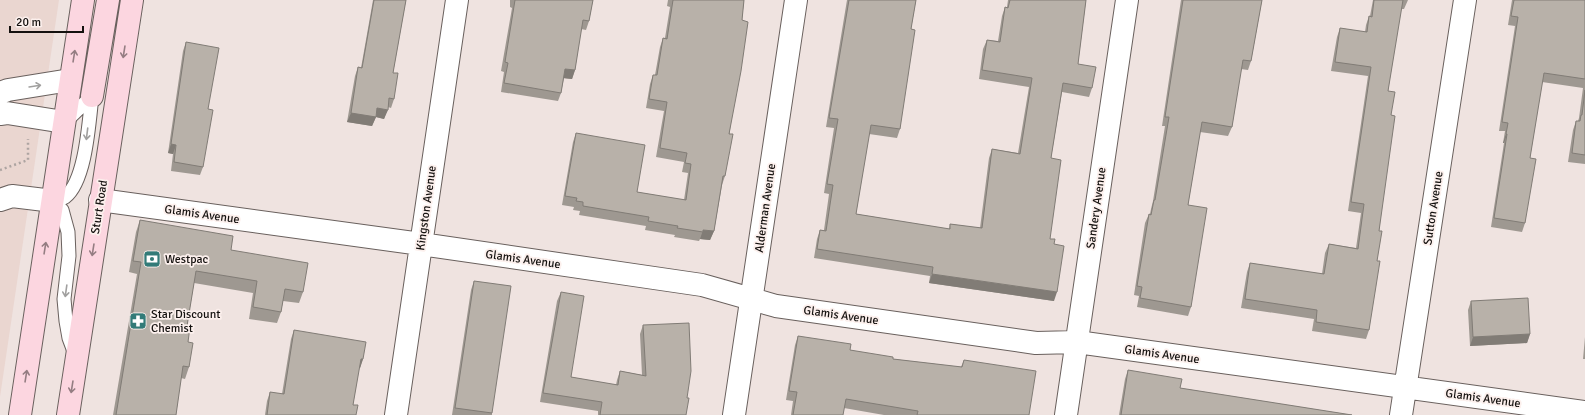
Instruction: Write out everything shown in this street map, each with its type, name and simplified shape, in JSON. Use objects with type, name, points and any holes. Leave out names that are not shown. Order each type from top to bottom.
[{"type":"main road","points":[[20,415],[83,0]]},
{"type":"main road","points":[[92,96],[108,0]]},
{"type":"main road","name":"Sturt Road","points":[[68,415],[132,0]]},
{"type":"street","name":"Kingston Avenue","points":[[396,415],[457,0]]},
{"type":"street","name":"Alderman Avenue","points":[[734,415],[796,0]]},
{"type":"street","name":"Sandery Avenue","points":[[1066,415],[1127,0]]},
{"type":"street","name":"Sutton Avenue","points":[[1401,415],[1465,0]]},
{"type":"street","points":[[0,93],[8,90],[70,80]]},
{"type":"street","points":[[0,114],[7,113],[64,122]]},
{"type":"street","points":[[0,200],[12,196],[53,201]]},
{"type":"street","name":"Glamis Avenue","points":[[100,200],[421,244],[702,285],[776,306],[1036,343],[1077,342],[1585,412]]},
{"type":"lane","points":[[0,125],[64,122],[92,96]]},
{"type":"lane","points":[[77,358],[69,338],[64,299],[69,256],[68,232],[62,210],[53,201],[64,198],[71,190],[80,172],[85,154],[92,96]]},
{"type":"path","points":[[0,170],[28,160],[28,137]]},
{"type":"shaded area","points":[[0,0],[59,0],[0,397]]},
{"type":"building","points":[[374,0],[406,0],[393,73],[398,73],[394,99],[389,98],[388,110],[377,108],[376,117],[351,113],[358,67],[362,68]]},
{"type":"building","points":[[515,0],[593,0],[589,21],[583,20],[575,70],[565,69],[561,93],[504,83],[508,63],[505,62]]},
{"type":"building","points":[[673,0],[744,0],[742,20],[748,22],[741,71],[729,134],[733,134],[725,176],[723,176],[714,231],[703,230],[703,232],[677,228],[678,226],[648,221],[649,217],[583,206],[583,202],[576,201],[577,198],[565,196],[576,133],[645,145],[637,192],[686,200],[691,164],[685,163],[687,153],[660,148],[667,102],[649,99],[653,75],[657,75],[663,38],[667,39]]},
{"type":"building","points":[[849,0],[916,0],[911,29],[915,30],[900,129],[871,125],[856,214],[950,229],[950,224],[982,228],[992,149],[1020,154],[1032,78],[982,70],[987,40],[1000,42],[1005,7],[1008,8],[1010,0],[1086,0],[1078,64],[1096,67],[1092,88],[1063,83],[1051,158],[1061,160],[1050,239],[1055,239],[1054,244],[1064,246],[1057,292],[932,274],[933,267],[817,249],[820,230],[826,231],[833,185],[827,184],[838,119],[829,118]]},
{"type":"building","points":[[1183,0],[1262,0],[1251,61],[1243,60],[1232,127],[1202,122],[1188,205],[1207,208],[1191,307],[1140,298],[1142,287],[1137,286],[1149,214],[1151,215],[1155,200],[1169,117],[1165,117]]},
{"type":"building","points":[[1374,0],[1403,0],[1388,91],[1395,92],[1391,115],[1395,116],[1379,231],[1382,231],[1377,261],[1380,261],[1369,330],[1316,322],[1317,310],[1245,299],[1250,263],[1324,274],[1329,244],[1358,249],[1364,204],[1351,202],[1371,67],[1335,62],[1340,28],[1367,32],[1369,16],[1372,17]]},
{"type":"building","points":[[1514,0],[1585,0],[1585,79],[1544,73],[1530,158],[1536,159],[1525,223],[1494,218],[1508,123],[1502,122],[1518,17],[1511,16]]},
{"type":"building","points":[[186,42],[219,48],[208,109],[213,110],[203,167],[174,162],[176,145],[171,144]]},
{"type":"building","points":[[1585,90],[1585,155],[1572,153],[1576,121],[1580,121],[1582,115]]},
{"type":"building","points":[[140,220],[233,236],[231,250],[308,263],[303,292],[285,289],[281,312],[253,307],[257,281],[196,271],[187,326],[190,327],[188,342],[193,343],[189,367],[183,366],[176,415],[116,415],[141,262],[133,261]]},
{"type":"building","points":[[474,281],[511,286],[492,413],[455,408]]},
{"type":"building","points":[[561,292],[584,296],[571,377],[618,385],[620,371],[646,376],[643,325],[689,323],[691,371],[686,415],[600,415],[602,402],[543,393]]},
{"type":"building","points":[[1528,298],[1530,334],[1473,337],[1471,301]]},
{"type":"building","points":[[294,330],[366,342],[363,359],[361,359],[353,405],[358,405],[356,415],[267,415],[270,392],[284,394]]},
{"type":"building","points":[[798,336],[851,344],[850,350],[893,357],[893,359],[962,367],[964,360],[1036,371],[1029,415],[917,415],[918,411],[846,399],[843,415],[793,415],[797,392],[789,391]]},
{"type":"building","points":[[1128,370],[1182,379],[1180,388],[1352,415],[1121,415]]},
{"type":"place","name":"Westpac","points":[[152,259]]},
{"type":"place","name":"Star Discount Chemist","points":[[138,321]]}]
